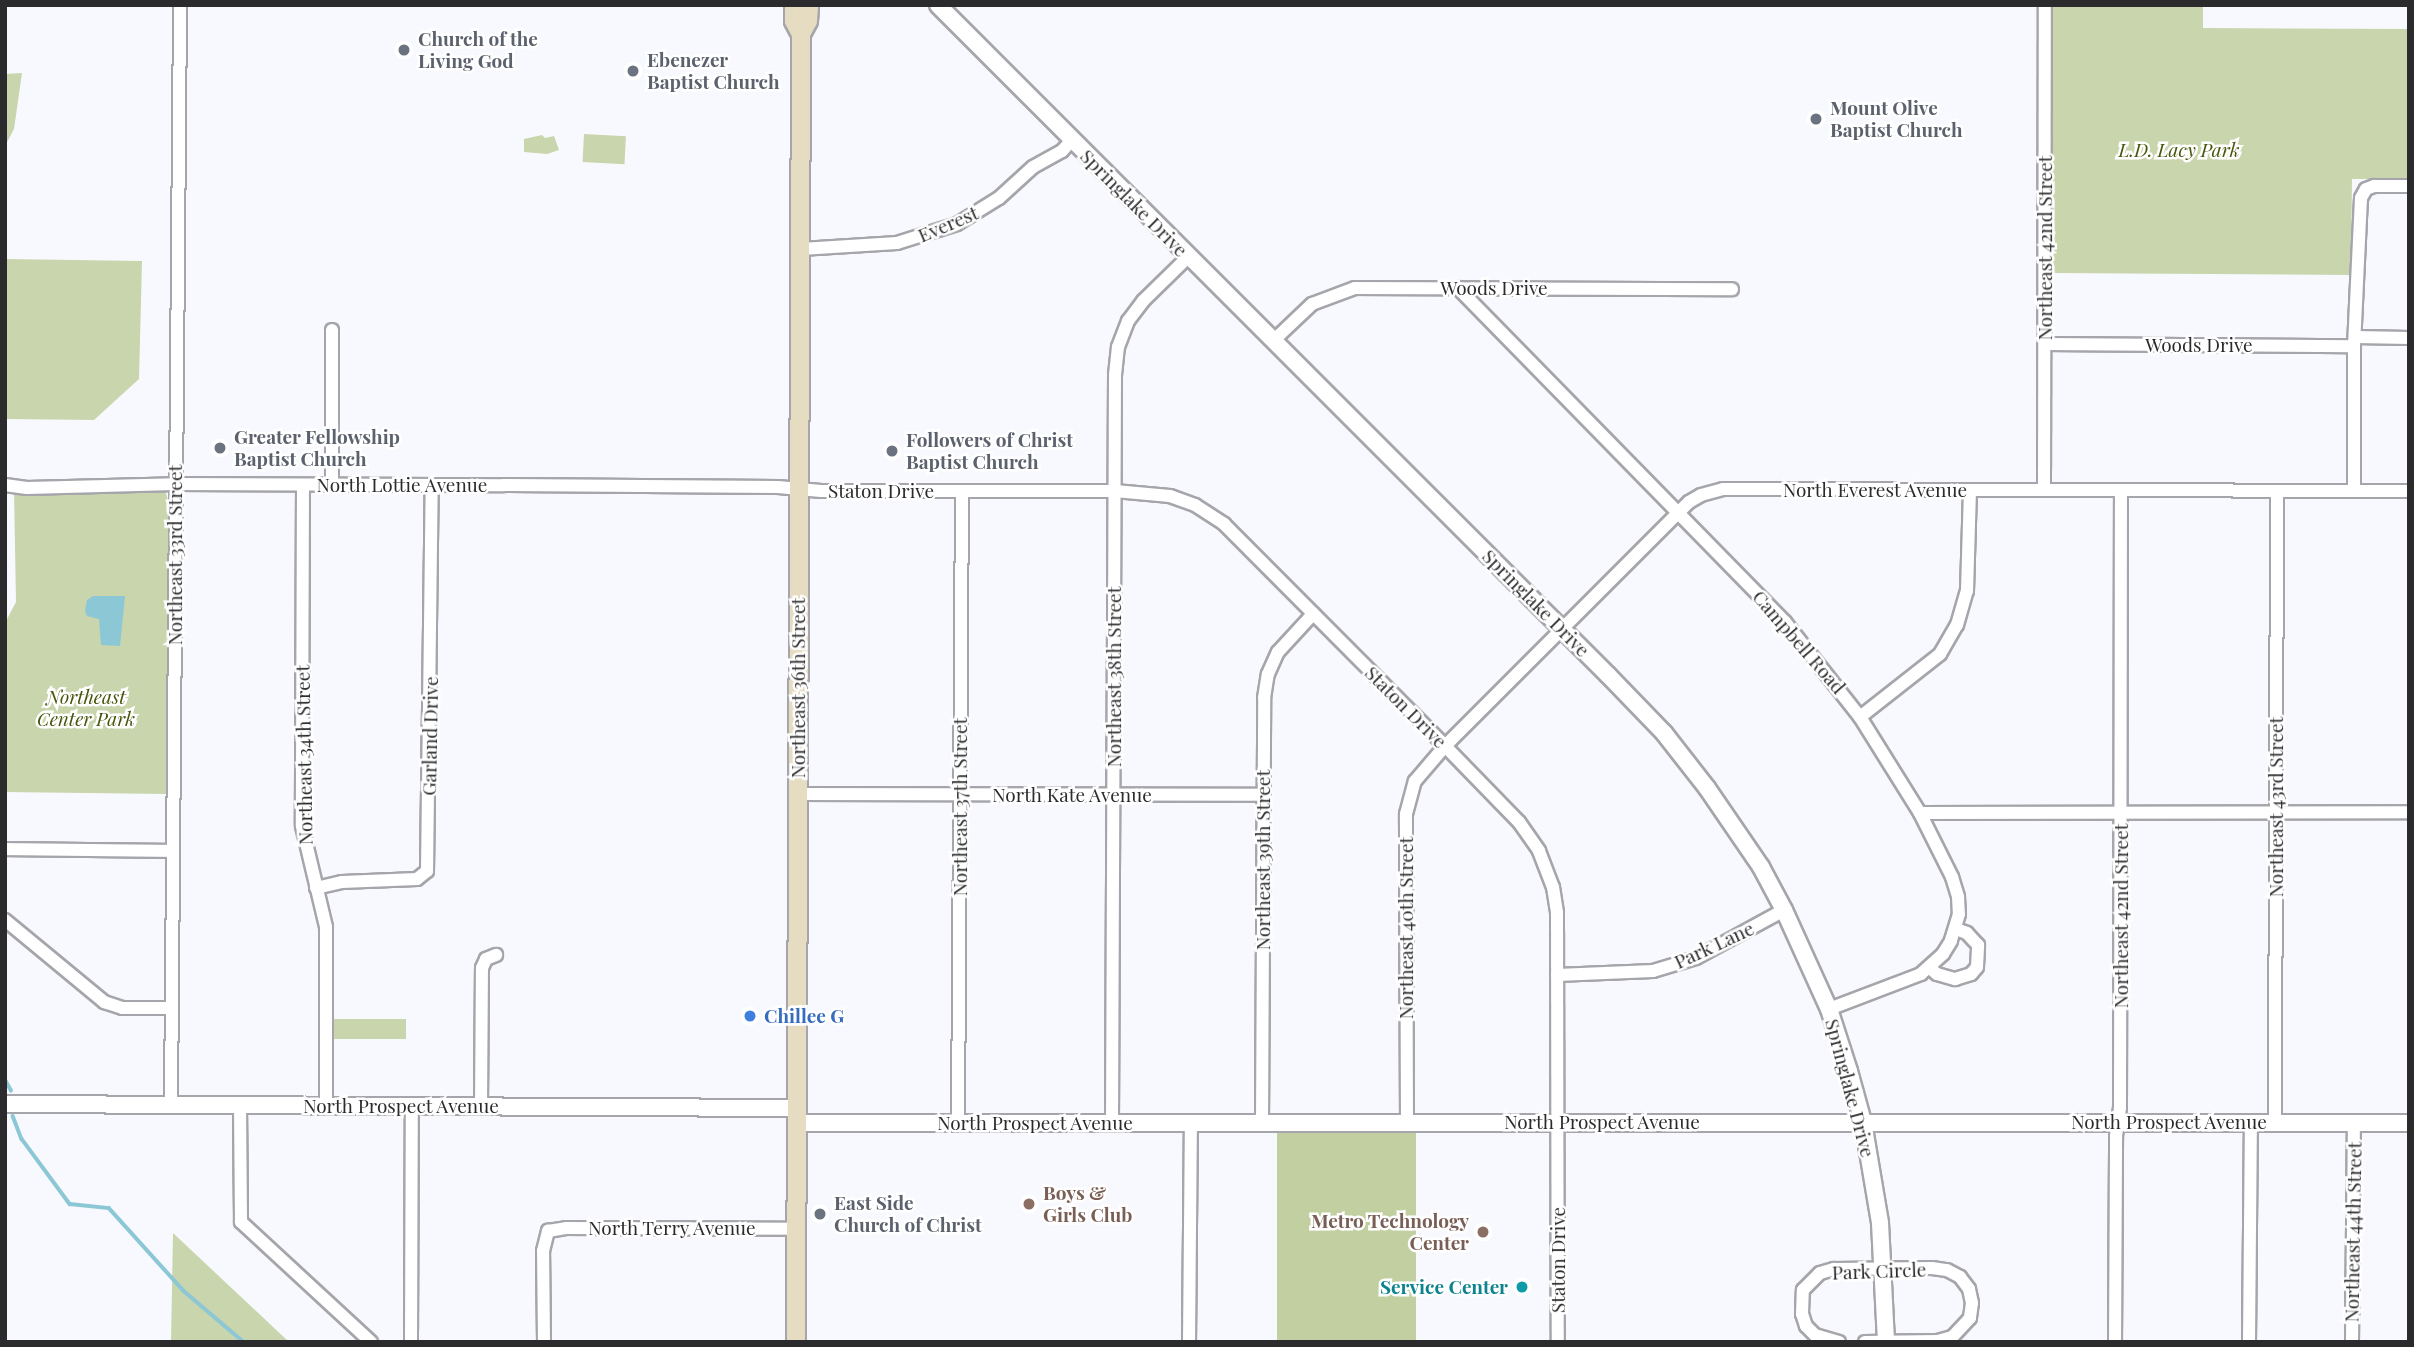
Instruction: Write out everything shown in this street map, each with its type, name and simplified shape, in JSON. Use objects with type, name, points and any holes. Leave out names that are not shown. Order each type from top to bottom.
[{"type":"main road","name":"Northeast 36th Street","points":[[794,5],[794,21],[801,34],[796,1342]]},
{"type":"main road","name":"Northeast 36th Street","points":[[801,34],[808,21],[809,5]]},
{"type":"street","name":"Northeast 33rd Street","points":[[171,1105],[180,5]]},
{"type":"street","name":"Springlake Drive","points":[[938,5],[1641,709],[1685,760],[1748,848],[1784,909],[1829,1009],[1863,1122],[1884,1268],[1886,1342]]},
{"type":"street","name":"Northeast 42nd Street","points":[[2044,490],[2045,5]]},
{"type":"street","name":"Everest","points":[[801,249],[897,243],[957,224],[999,198],[1033,167],[1062,151],[1072,140]]},
{"type":"street","points":[[2354,491],[2355,342],[2361,198],[2366,189],[2374,186],[2409,186]]},
{"type":"street","name":"Northeast 38th Street","points":[[1112,1123],[1115,376],[1118,347],[1128,321],[1143,301],[1188,257]]},
{"type":"street","name":"Woods Drive","points":[[1273,341],[1312,304],[1329,295],[1374,287],[1732,289]]},
{"type":"street","name":"Campbell Road","points":[[1458,288],[1785,622],[1860,717],[1920,813],[1952,877],[1958,897],[1956,929],[1943,954],[1930,968]]},
{"type":"street","points":[[332,330],[332,485]]},
{"type":"street","name":"Woods Drive","points":[[2045,344],[2355,342],[2409,338]]},
{"type":"street","name":"North Lottie Avenue","points":[[5,485],[27,488],[176,484],[799,489]]},
{"type":"street","name":"Northeast 34th Street","points":[[303,485],[302,826],[327,951],[326,1106]]},
{"type":"street","name":"Garland Drive","points":[[316,888],[342,882],[417,879],[427,871],[432,485]]},
{"type":"street","name":"Staton Drive","points":[[799,489],[1115,491],[1170,496],[1207,512],[1224,524],[1519,822],[1539,851],[1556,900],[1558,1342]]},
{"type":"street","name":"North Everest Avenue","points":[[1445,746],[1679,512],[1701,495],[1723,489],[2409,491]]},
{"type":"street","points":[[1860,717],[1940,654],[1957,625],[1968,591],[1970,490]]},
{"type":"street","name":"Northeast 42nd Street","points":[[2115,1342],[2121,813],[2121,490]]},
{"type":"street","name":"Northeast 37th Street","points":[[958,1122],[962,491]]},
{"type":"street","name":"Northeast 43rd Street","points":[[2275,1122],[2277,491]]},
{"type":"street","name":"Northeast 39th Street","points":[[1262,1122],[1264,698],[1268,674],[1278,652],[1313,614]]},
{"type":"street","name":"Northeast 40th Street","points":[[1407,1122],[1406,814],[1415,781],[1445,746]]},
{"type":"street","name":"North Kate Avenue","points":[[798,794],[1263,795]]},
{"type":"street","points":[[1920,813],[2409,812]]},
{"type":"street","points":[[5,849],[172,851]]},
{"type":"street","name":"Park Lane","points":[[1557,975],[1653,971],[1696,958],[1784,909]]},
{"type":"street","points":[[5,920],[104,1002],[122,1008],[171,1008]]},
{"type":"street","points":[[1829,1009],[1930,968],[1946,978],[1955,979],[1971,974],[1977,967],[1978,945],[1968,933],[1956,929]]},
{"type":"street","points":[[481,1107],[482,968],[486,959],[496,955]]},
{"type":"street","name":"North Prospect Avenue","points":[[5,1104],[481,1107],[958,1122],[2409,1122]]},
{"type":"street","points":[[240,1106],[241,1222],[370,1342]]},
{"type":"street","points":[[411,1342],[412,1107]]},
{"type":"street","points":[[2249,1342],[2251,1122]]},
{"type":"street","name":"Northeast 44th Street","points":[[2352,1342],[2354,1122]]},
{"type":"street","points":[[1189,1342],[1191,1123]]},
{"type":"street","name":"North Terry Avenue","points":[[544,1342],[543,1251],[548,1231],[566,1228],[796,1229]]},
{"type":"street","name":"Park Circle","points":[[1839,1342],[1815,1335],[1806,1326],[1801,1301],[1803,1290],[1820,1273],[1834,1269],[1947,1270],[1964,1283],[1972,1303],[1970,1318],[1963,1329],[1952,1337],[1938,1341],[1865,1342]]},
{"type":"green space","name":"L.D. Lacy Park","points":[[2053,5],[2203,5],[2203,28],[2409,29],[2409,179],[2352,179],[2351,275],[2052,273]]},
{"type":"green space","points":[[22,73],[14,129],[5,146],[5,74]]},
{"type":"green space","points":[[584,134],[626,136],[624,164],[583,162]]},
{"type":"green space","points":[[542,135],[545,138],[554,136],[559,150],[547,154],[524,152],[524,139]]},
{"type":"green space","points":[[5,259],[142,261],[139,379],[94,420],[5,419]]},
{"type":"green space","name":"Northeast Center Park","points":[[165,490],[170,507],[167,794],[5,792],[5,623],[16,602],[14,491]]},
{"type":"green space","points":[[330,1019],[406,1019],[406,1039],[330,1039]]},
{"type":"green space","points":[[1277,1131],[1416,1131],[1416,1342],[1277,1342]]},
{"type":"green space","points":[[173,1233],[289,1342],[171,1342]]},
{"type":"water","points":[[93,596],[125,596],[120,646],[101,645],[99,619],[87,616],[85,611],[87,600]]},
{"type":"waterway","points":[[5,1079],[11,1090]]},
{"type":"waterway","points":[[13,1116],[22,1139],[70,1204],[109,1208],[184,1291],[244,1342]]},
{"type":"place","name":"Church of the Living God","points":[[404,50]]},
{"type":"place","name":"Ebenezer Baptist Church","points":[[633,71]]},
{"type":"place","name":"Mount Olive Baptist Church","points":[[1816,119]]},
{"type":"place","name":"Greater Fellowship Baptist Church","points":[[220,448]]},
{"type":"place","name":"Followers of Christ Baptist Church","points":[[892,451]]},
{"type":"place","name":"Chillee G","points":[[750,1016]]},
{"type":"place","name":"Boys & Girls Club","points":[[1029,1204]]},
{"type":"place","name":"East Side Church of Christ","points":[[820,1214]]},
{"type":"place","name":"Metro Technology Center","points":[[1483,1232]]},
{"type":"place","name":"Service Center","points":[[1522,1287]]}]
